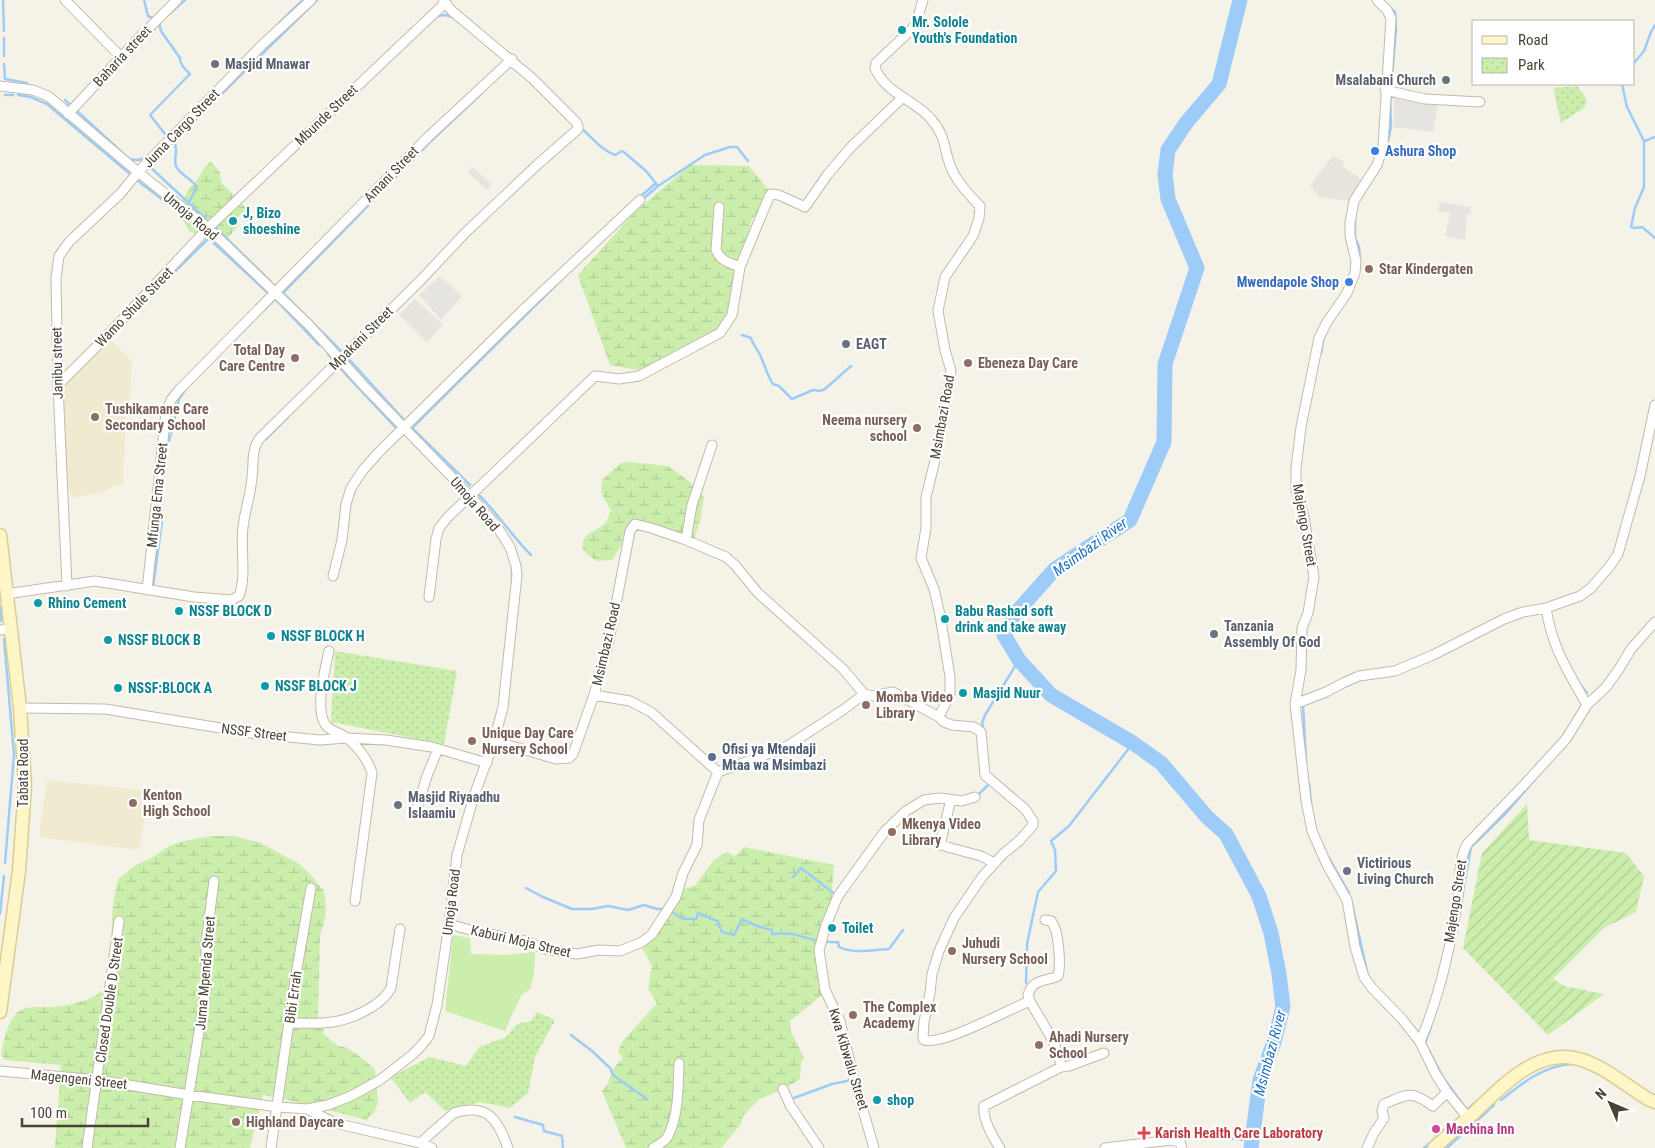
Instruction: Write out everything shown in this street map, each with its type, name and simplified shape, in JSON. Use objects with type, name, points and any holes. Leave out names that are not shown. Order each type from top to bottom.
[{"type":"main road","name":"Tabata Road","points":[[0,535],[6,594],[5,630],[20,708],[25,763],[19,871],[0,1012]]},
{"type":"main road","points":[[1434,1148],[1522,1071],[1538,1062],[1554,1057],[1567,1056],[1593,1064],[1648,1100],[1655,1102]]},
{"type":"street","points":[[65,0],[121,57]]},
{"type":"street","name":"Baharia street","points":[[68,114],[177,0]]},
{"type":"street","name":"Juma Cargo Street","points":[[138,172],[261,46],[311,0]]},
{"type":"street","name":"Msimbazi Road","points":[[923,0],[916,23],[875,66],[876,71],[902,98],[929,117],[937,127],[943,136],[950,167],[966,191],[980,206],[979,218],[973,236],[945,276],[938,311],[945,350],[952,371],[938,448],[926,497],[926,528],[921,558],[934,589],[950,678],[950,692],[939,717]]},
{"type":"street","name":"Majengo Street","points":[[1377,0],[1387,10],[1391,18],[1383,146],[1377,165],[1358,194],[1352,211],[1350,236],[1356,261],[1355,273],[1347,293],[1324,326],[1319,338],[1301,427],[1296,468],[1296,490],[1304,517],[1314,577],[1308,613],[1302,628],[1301,670],[1295,704],[1306,800],[1312,831],[1327,865],[1347,900],[1355,948],[1364,977],[1420,1042],[1435,1073],[1447,1092],[1468,1118]]},
{"type":"street","points":[[444,1],[452,11],[512,59]]},
{"type":"street","name":"Mbunde Street","points":[[208,228],[444,1]]},
{"type":"street","name":"Mpakani Street","points":[[147,590],[231,600],[239,596],[242,587],[243,528],[252,483],[255,445],[268,429],[420,280],[464,233],[578,129],[578,126],[540,85],[512,59]]},
{"type":"street","name":"Amani Street","points":[[274,293],[428,137],[512,59]]},
{"type":"street","name":"Umoja Road","points":[[0,86],[40,92],[48,96],[208,228],[308,324],[470,496],[496,525],[510,547],[516,566],[517,575],[503,707],[457,855],[449,924],[431,1028],[421,1046],[397,1069],[358,1092],[328,1105],[307,1109]]},
{"type":"street","points":[[1386,90],[1425,98],[1480,102]]},
{"type":"street","points":[[429,597],[436,539],[439,528],[448,517],[595,376],[619,379],[639,376],[720,333],[732,315],[740,267],[757,222],[771,194],[779,195],[805,207],[828,174],[851,147],[902,98]]},
{"type":"street","name":"Janibu street","points":[[68,586],[58,385],[56,278],[59,256],[63,248],[121,193],[138,172]]},
{"type":"street","points":[[333,576],[342,540],[346,504],[351,488],[363,470],[525,308],[640,200]]},
{"type":"street","points":[[719,207],[716,250],[723,260],[740,267]]},
{"type":"street","name":"Wamo Shule Street","points":[[58,385],[104,340],[208,228]]},
{"type":"street","name":"Mfunga Ema Street","points":[[147,590],[166,412],[171,400],[274,293]]},
{"type":"street","points":[[1295,704],[1359,676],[1395,671],[1433,655],[1504,619],[1523,612],[1546,608],[1580,596],[1591,588],[1618,554],[1640,476],[1655,405]]},
{"type":"street","points":[[686,540],[692,505],[712,445]]},
{"type":"street","name":"Msimbazi Road","points":[[494,741],[556,759],[569,758],[573,754],[594,695],[609,641],[627,543],[632,526],[638,524],[686,540],[726,557],[758,593],[843,669],[864,694]]},
{"type":"street","points":[[6,594],[95,581],[147,590]]},
{"type":"street","points":[[1546,608],[1554,642],[1566,670],[1587,705]]},
{"type":"street","name":"Majengo Street","points":[[1420,1042],[1439,991],[1458,904],[1462,852],[1566,739],[1587,705],[1606,687],[1631,649],[1655,622]]},
{"type":"street","points":[[329,651],[322,690],[321,714],[330,730],[347,738],[369,765],[372,773],[355,901]]},
{"type":"street","points":[[594,695],[630,701],[650,712],[718,772],[784,748],[844,710],[864,694],[873,696],[893,692],[952,725],[974,727],[981,732],[985,775],[1025,809],[1034,821],[1028,831],[982,877],[959,909],[939,951],[932,974],[923,1038],[929,1041],[957,1034],[1030,1000]]},
{"type":"street","name":"NSSF Street","points":[[20,708],[106,709],[257,734],[320,740],[347,738],[386,740],[438,749],[487,763]]},
{"type":"street","points":[[417,808],[438,749]]},
{"type":"street","name":"Kaburi Moja Street","points":[[449,924],[525,941],[545,950],[577,954],[599,950],[620,951],[642,942],[652,934],[676,897],[683,873],[697,845],[699,820],[718,772]]},
{"type":"street","name":"Kwa Kibwalu Street","points":[[874,1148],[840,1021],[824,990],[820,950],[826,925],[835,900],[885,831],[906,811],[924,800],[940,798],[962,800],[975,797]]},
{"type":"street","points":[[950,803],[940,845],[981,856],[994,863]]},
{"type":"street","name":"Juma Mpenda Street","points":[[180,1148],[206,989],[206,942],[214,881]]},
{"type":"street","name":"Bibi Errah","points":[[271,1148],[295,980],[311,888]]},
{"type":"street","points":[[1045,920],[1054,925],[1058,944],[1059,972],[1056,978],[1039,980],[1033,984],[1028,995],[1047,1030],[1060,1060],[1061,1067]]},
{"type":"street","name":"Closed Double D Street","points":[[87,1148],[120,921]]},
{"type":"street","points":[[289,1023],[322,1024],[342,1021],[364,1011],[387,996],[391,988],[400,929]]},
{"type":"street","points":[[1000,1148],[988,1124],[983,1110],[984,1106],[1061,1067],[1069,1066],[1104,1053]]},
{"type":"street","points":[[653,1148],[667,1145],[677,1096],[679,1063]]},
{"type":"street","name":"Magengeni Street","points":[[0,1071],[98,1080],[278,1107],[307,1109]]},
{"type":"street","points":[[783,1089],[790,1105],[820,1148]]},
{"type":"street","points":[[1367,1148],[1384,1118],[1382,1111],[1384,1104],[1409,1094],[1420,1097],[1432,1106],[1447,1092]]},
{"type":"street","points":[[307,1109],[335,1123],[420,1143],[432,1148]]},
{"type":"street","points":[[420,1143],[454,1113],[479,1110],[487,1112],[494,1118],[508,1148]]},
{"type":"street","points":[[1105,1148],[1170,1140],[1180,1142],[1182,1148]]},
{"type":"shaded area","points":[[1394,96],[1438,103],[1433,132],[1394,127]]},
{"type":"shaded area","points":[[1333,156],[1344,162],[1343,167],[1363,180],[1351,201],[1319,197],[1310,185]]},
{"type":"shaded area","points":[[471,166],[492,184],[487,190],[468,172]]},
{"type":"shaded area","points":[[1440,202],[1471,207],[1471,214],[1467,214],[1465,240],[1445,236],[1450,213],[1438,211]]},
{"type":"shaded area","points":[[440,276],[462,296],[441,320],[419,295]]},
{"type":"shaded area","points":[[415,299],[443,325],[427,342],[399,315]]},
{"type":"shaded area","name":"Tushikamane Care Secondary School","points":[[110,340],[132,361],[130,397],[126,410],[123,485],[113,486],[106,491],[72,498],[63,471],[64,386]]},
{"type":"shaded area","name":"Kenton High School","points":[[47,780],[149,791],[139,850],[39,837]]},
{"type":"green space","points":[[1577,86],[1587,101],[1584,108],[1561,123],[1553,88]]},
{"type":"green space","points":[[211,161],[220,173],[221,182],[247,209],[238,217],[237,221],[239,224],[222,246],[189,231],[177,210],[190,187]]},
{"type":"green space","points":[[690,165],[749,166],[774,197],[752,219],[740,267],[741,297],[726,325],[649,372],[610,365],[578,275],[633,214]]},
{"type":"green space","points":[[630,462],[668,466],[690,482],[704,497],[700,522],[694,539],[681,541],[639,527],[629,528],[623,536],[621,546],[612,560],[596,561],[583,550],[583,544],[584,539],[590,533],[605,523],[611,511],[601,492],[602,480],[621,463]]},
{"type":"green space","points":[[335,651],[457,671],[444,744],[331,722]]},
{"type":"green space","points":[[1527,804],[1529,840],[1626,853],[1644,876],[1636,912],[1604,928],[1553,979],[1564,986],[1604,994],[1548,1035],[1463,948],[1482,853]]},
{"type":"green space","points":[[211,836],[233,836],[261,843],[299,864],[324,891],[326,906],[320,936],[318,1016],[323,1026],[324,1035],[338,1046],[347,1048],[355,1053],[375,1069],[378,1102],[374,1113],[368,1117],[367,1121],[263,1095],[250,1148],[55,1148],[61,1065],[5,1060],[1,1054],[9,1024],[15,1015],[23,1009],[72,1004],[95,996],[100,992],[108,980],[110,972],[113,910],[118,879],[136,865],[153,857],[169,846]]},
{"type":"green space","points":[[744,847],[834,865],[831,907],[819,952],[827,991],[790,1021],[791,1031],[804,1058],[801,1063],[800,1079],[758,1100],[743,1116],[741,1124],[721,1148],[626,1148],[602,1091],[608,1083],[613,1069],[623,1058],[618,1052],[622,1042],[657,1003],[648,989],[652,966],[641,946],[684,889],[695,886],[714,860],[727,852],[735,856]]},
{"type":"green space","points":[[453,935],[470,938],[471,954],[506,955],[535,952],[534,975],[530,989],[521,995],[505,1031],[445,1011]]},
{"type":"green space","points":[[537,1012],[555,1020],[535,1057],[528,1093],[510,1108],[480,1102],[445,1111],[425,1092],[410,1103],[390,1077],[430,1057],[466,1066],[479,1047],[506,1037],[517,1024],[531,1021]]},
{"type":"waterway","points":[[3,0],[4,31]]},
{"type":"waterway","points":[[144,0],[148,16],[155,19]]},
{"type":"waterway","points":[[169,14],[185,0]]},
{"type":"waterway","points":[[279,23],[303,0]]},
{"type":"waterway","points":[[190,125],[317,0]]},
{"type":"waterway","name":"Msimbazi River","points":[[1240,0],[1219,84],[1186,123],[1168,150],[1165,174],[1168,199],[1197,268],[1165,364],[1164,442],[1130,520],[1055,569],[1014,615],[1004,635],[1019,660],[1051,695],[1133,743],[1161,763],[1207,817],[1226,834],[1259,896],[1271,933],[1283,1007],[1274,1042],[1260,1080],[1251,1148]]},
{"type":"waterway","points":[[1390,8],[1395,12],[1396,29],[1391,88]]},
{"type":"waterway","points":[[436,16],[446,15],[455,18]]},
{"type":"waterway","points":[[159,23],[161,31],[180,58],[183,67],[190,74],[150,115],[165,134]]},
{"type":"waterway","points":[[1635,62],[1644,51],[1655,25]]},
{"type":"waterway","points":[[4,38],[4,56]]},
{"type":"waterway","points":[[4,64],[5,79],[27,83]]},
{"type":"waterway","points":[[1622,85],[1627,107],[1644,141],[1644,187],[1635,208],[1631,227],[1642,227],[1655,238]]},
{"type":"waterway","points":[[342,352],[283,293],[432,140],[482,93]]},
{"type":"waterway","points":[[5,95],[13,95]]},
{"type":"waterway","points":[[18,95],[31,97],[47,104],[130,174]]},
{"type":"waterway","points":[[1387,145],[1391,127],[1390,96]]},
{"type":"waterway","points":[[65,100],[70,105],[73,103]]},
{"type":"waterway","points":[[77,109],[129,159],[139,160],[147,157]]},
{"type":"waterway","points":[[580,127],[610,153],[615,155],[622,151],[625,153],[646,171],[658,186]]},
{"type":"waterway","points":[[1645,141],[1655,137]]},
{"type":"waterway","points":[[174,141],[176,166],[197,187],[189,202]]},
{"type":"waterway","points":[[643,199],[658,186],[705,155],[730,147],[737,147],[748,161]]},
{"type":"waterway","points":[[150,164],[149,166],[206,219]]},
{"type":"waterway","points":[[138,181],[198,229]]},
{"type":"waterway","points":[[640,197],[656,183]]},
{"type":"waterway","points":[[1355,220],[1355,238],[1359,247],[1360,258]]},
{"type":"waterway","points":[[214,226],[271,282]]},
{"type":"waterway","points":[[548,281],[606,227]]},
{"type":"waterway","points":[[205,235],[267,292]]},
{"type":"waterway","points":[[153,293],[209,238]]},
{"type":"waterway","points":[[470,485],[412,428],[561,280]]},
{"type":"waterway","points":[[264,310],[275,299],[319,345]]},
{"type":"waterway","points":[[231,343],[252,322]]},
{"type":"waterway","points":[[742,335],[751,338],[773,384],[779,386],[792,399],[813,390],[820,391],[825,389],[851,366]]},
{"type":"waterway","points":[[1321,353],[1323,341]]},
{"type":"waterway","points":[[328,354],[333,360]]},
{"type":"waterway","points":[[347,357],[405,421],[407,420]]},
{"type":"waterway","points":[[336,369],[339,367],[395,427]]},
{"type":"waterway","points":[[166,451],[179,399],[188,386]]},
{"type":"waterway","points":[[266,439],[288,417]]},
{"type":"waterway","points":[[479,495],[531,555]]},
{"type":"waterway","points":[[153,587],[162,521],[161,496]]},
{"type":"waterway","points":[[512,566],[512,584]]},
{"type":"waterway","points":[[0,607],[1,621]]},
{"type":"waterway","points":[[4,639],[14,755],[5,863]]},
{"type":"waterway","points":[[984,731],[982,723],[985,715],[1019,660]]},
{"type":"waterway","points":[[1579,683],[1587,693]]},
{"type":"waterway","points":[[1303,705],[1306,761]]},
{"type":"waterway","points":[[1026,983],[1027,944],[1038,892],[1056,871],[1055,850],[1051,841],[1069,826],[1133,743]]},
{"type":"waterway","points":[[1462,898],[1471,847],[1506,813],[1536,778]]},
{"type":"waterway","points":[[977,796],[991,782]]},
{"type":"waterway","points":[[1309,784],[1311,803]]},
{"type":"waterway","points":[[1329,858],[1349,893]]},
{"type":"waterway","points":[[793,877],[801,868],[836,895]]},
{"type":"waterway","points":[[0,914],[4,876]]},
{"type":"waterway","points":[[526,888],[572,909],[592,909],[608,906],[628,910],[644,905],[665,909]]},
{"type":"waterway","points":[[1352,904],[1368,976]]},
{"type":"waterway","points":[[669,910],[683,919],[696,919],[698,913],[717,921],[722,932],[734,935],[742,919],[772,930],[772,934],[791,934],[821,941],[838,942],[839,947],[857,951],[889,949],[903,930]]},
{"type":"waterway","points":[[1445,983],[1448,969]]},
{"type":"waterway","points":[[1431,1027],[1425,1043],[1444,1079],[1467,1110],[1477,1101]]},
{"type":"waterway","points":[[571,1035],[610,1068],[613,1075],[647,1099]]},
{"type":"waterway","points":[[1501,1100],[1543,1071],[1573,1064]]},
{"type":"waterway","points":[[794,1098],[832,1084],[852,1080]]},
{"type":"waterway","points":[[1447,1148],[1494,1105]]},
{"type":"waterway","points":[[1443,1131],[1461,1116]]},
{"type":"waterway","points":[[515,1117],[543,1125],[544,1131],[562,1136],[563,1148]]},
{"type":"waterway","points":[[1196,1128],[1224,1137],[1252,1141]]},
{"type":"waterway","points":[[1424,1148],[1437,1137]]},
{"type":"place","name":"Mr. Solole Youth's Foundation","points":[[902,30]]},
{"type":"place","name":"Masjid Mnawar","points":[[215,64]]},
{"type":"place","name":"Msalabani Church","points":[[1446,80]]},
{"type":"place","name":"Ashura Shop","points":[[1375,151]]},
{"type":"place","name":"J, Bizo shoeshine","points":[[233,221]]},
{"type":"place","name":"Star Kindergaten","points":[[1369,269]]},
{"type":"place","name":"Mwendapole Shop","points":[[1349,282]]},
{"type":"place","name":"EAGT","points":[[846,344]]},
{"type":"place","name":"Total Day Care Centre","points":[[295,358]]},
{"type":"place","name":"Ebeneza Day Care","points":[[968,363]]},
{"type":"place","name":"Tushikamane Care Secondary School","points":[[95,417]]},
{"type":"place","name":"Neema nursery school","points":[[917,428]]},
{"type":"place","name":"Rhino Cement","points":[[38,603]]},
{"type":"place","name":"NSSF BLOCK D","points":[[179,611]]},
{"type":"place","name":"Babu Rashad soft drink and take away","points":[[945,619]]},
{"type":"place","name":"Tanzania Assembly Of God","points":[[1214,634]]},
{"type":"place","name":"NSSF BLOCK H","points":[[271,636]]},
{"type":"place","name":"NSSF BLOCK B","points":[[108,640]]},
{"type":"place","name":"NSSF BLOCK J","points":[[265,686]]},
{"type":"place","name":"NSSF:BLOCK A","points":[[118,688]]},
{"type":"place","name":"Masjid Nuur","points":[[963,693]]},
{"type":"place","name":"Momba Video Library","points":[[866,705]]},
{"type":"place","name":"Unique Day Care Nursery School","points":[[472,741]]},
{"type":"place","name":"Ofisi ya Mtendaji Mtaa wa Msimbazi","points":[[712,757]]},
{"type":"place","name":"Kenton High School","points":[[133,803]]},
{"type":"place","name":"Masjid Riyaadhu Islaamiu","points":[[398,805]]},
{"type":"place","name":"Mkenya Video Library","points":[[892,832]]},
{"type":"place","name":"Victirious Living Church","points":[[1347,871]]},
{"type":"place","name":"Toilet","points":[[832,928]]},
{"type":"place","name":"Juhudi Nursery School","points":[[952,951]]},
{"type":"place","name":"The Complex Academy","points":[[853,1015]]},
{"type":"place","name":"Ahadi Nursery School","points":[[1039,1045]]},
{"type":"place","name":"shop","points":[[877,1100]]},
{"type":"place","name":"Highland Daycare","points":[[236,1122]]},
{"type":"place","name":"Machina Inn","points":[[1436,1129]]},
{"type":"place","name":"Karish Health Care Laboratory","points":[[1144,1133]]}]
